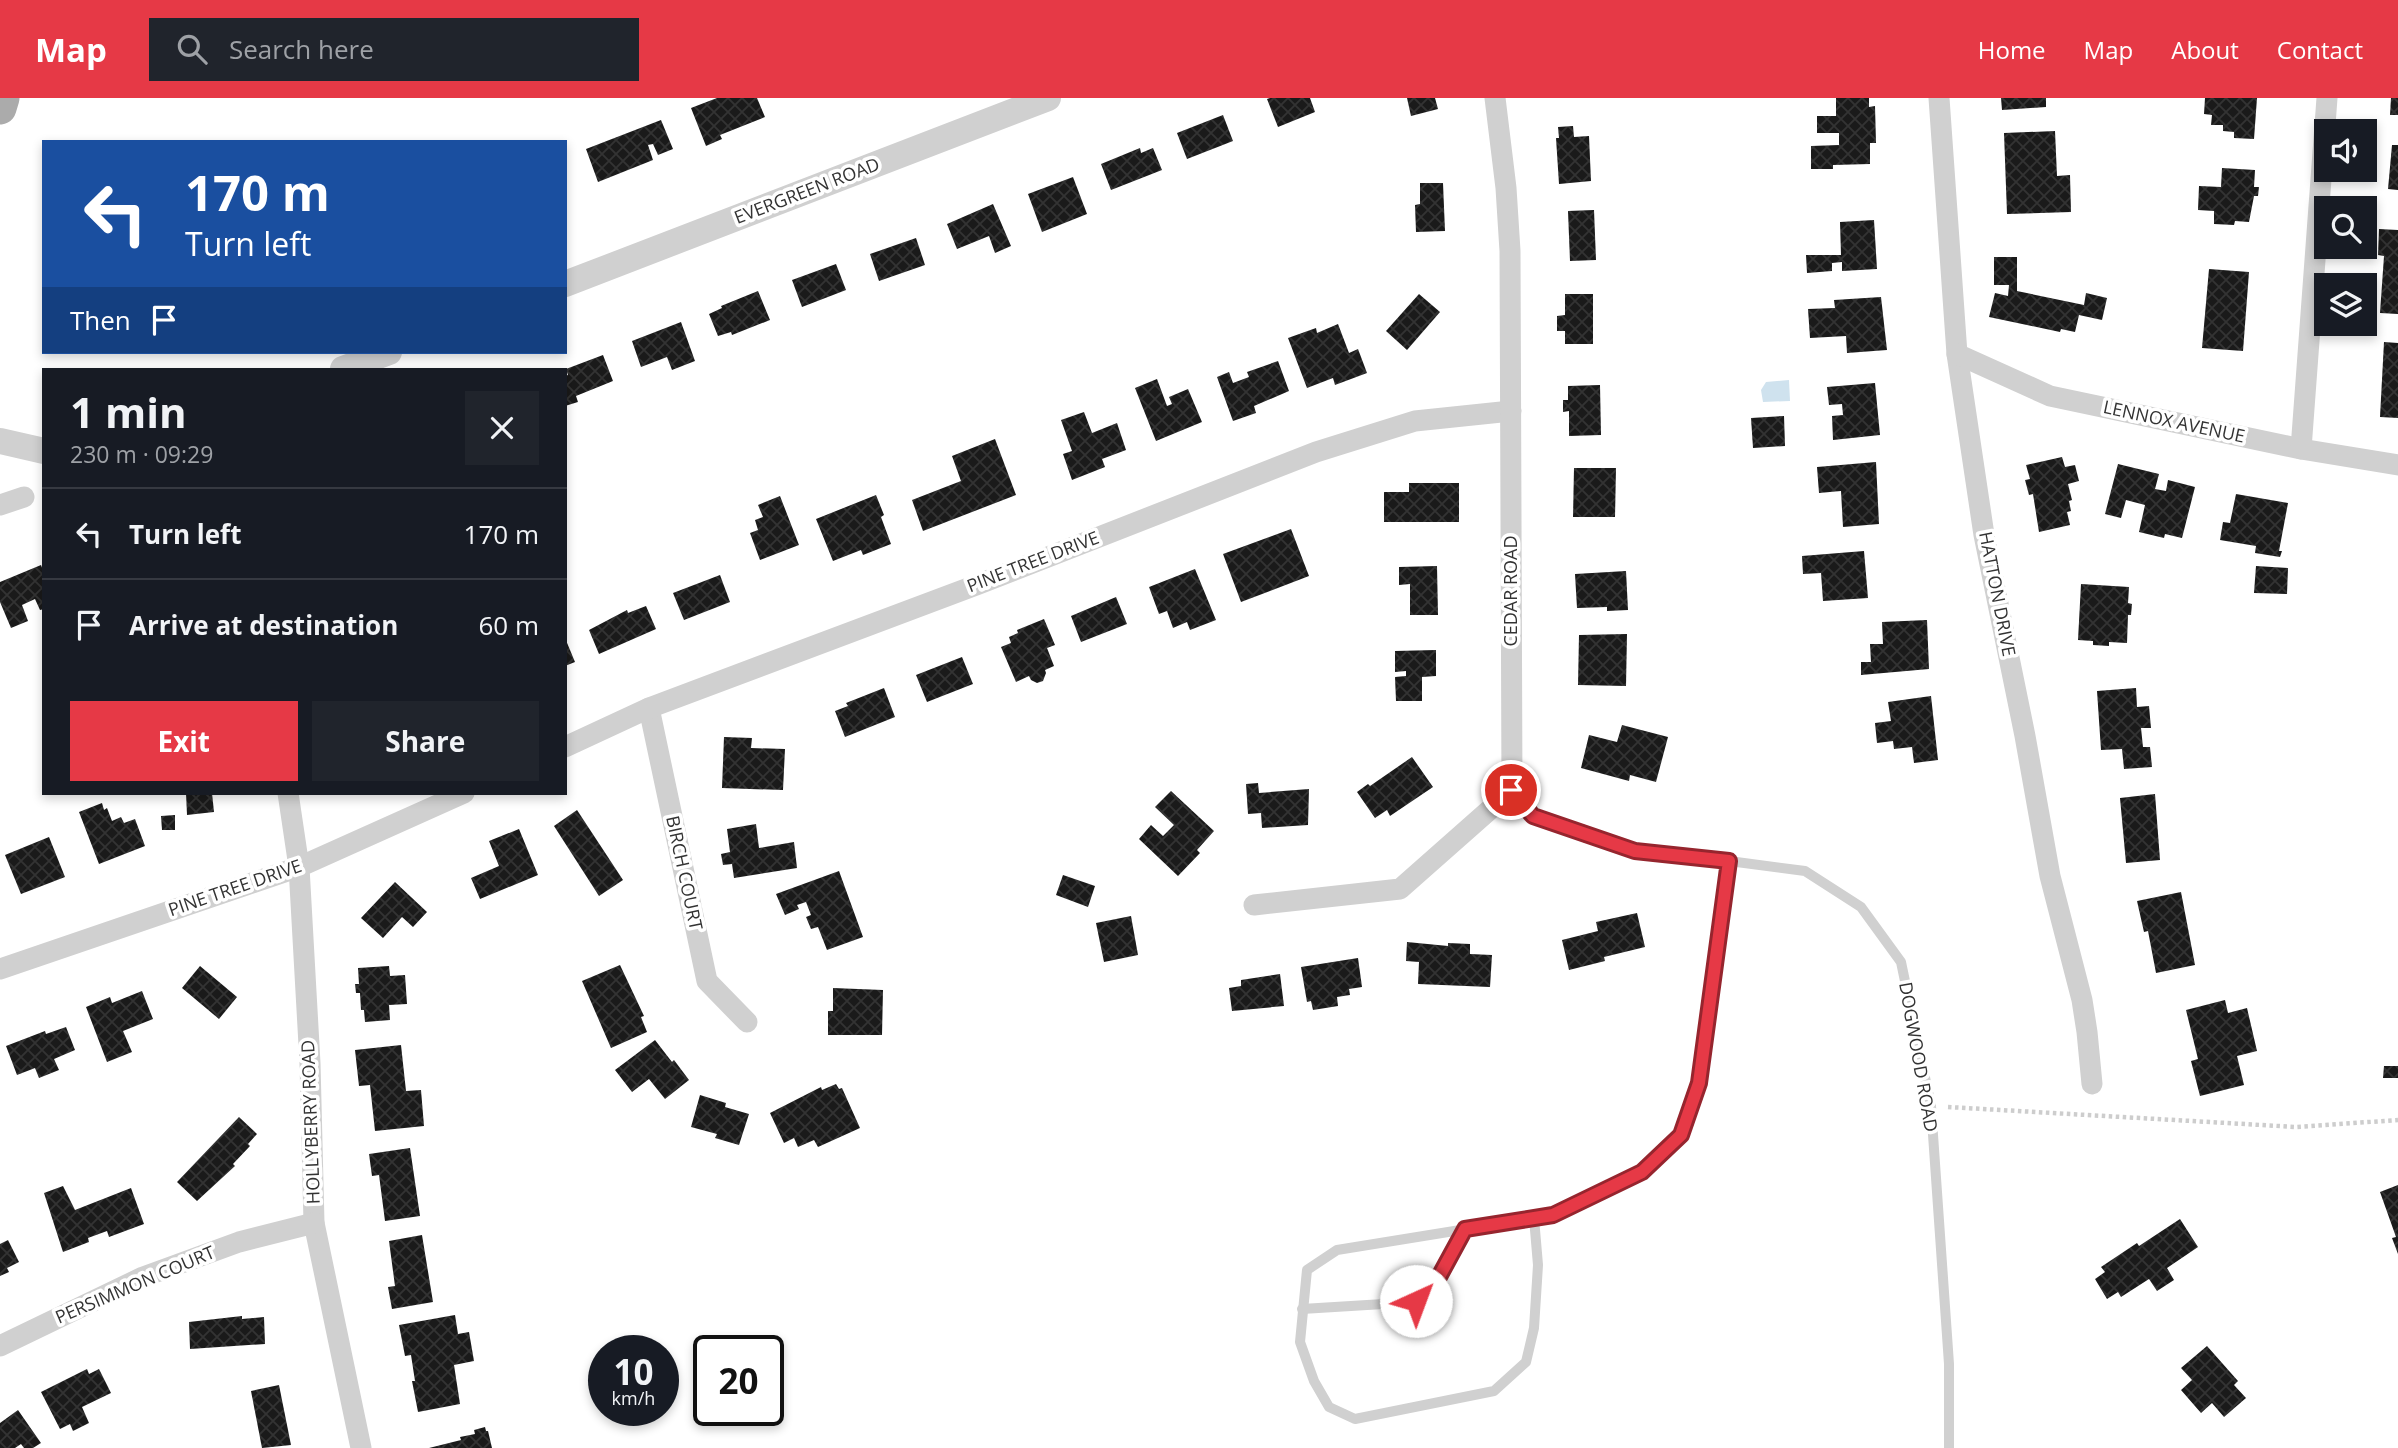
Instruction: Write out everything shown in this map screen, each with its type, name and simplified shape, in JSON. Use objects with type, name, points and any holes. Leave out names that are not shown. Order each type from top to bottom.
[{"type":"main road","points":[[0,108],[3,98]]},
{"type":"street","name":"EVERGREEN ROAD","points":[[567,283],[1048,98]]},
{"type":"street","name":"CEDAR ROAD","points":[[1495,98],[1506,188],[1510,251],[1511,790]]},
{"type":"street","name":"HATTON DRIVE","points":[[1939,98],[1957,354],[1984,535],[2050,876],[2082,1000],[2092,1084]]},
{"type":"street","points":[[2301,449],[2327,98]]},
{"type":"street","points":[[346,368],[384,354]]},
{"type":"street","name":"LENNOX AVENUE","points":[[1957,354],[2050,396],[2301,449],[2398,465]]},
{"type":"street","name":"PINE TREE DRIVE","points":[[567,746],[649,709],[1316,452],[1415,421],[1511,411]]},
{"type":"street","points":[[0,441],[42,451]]},
{"type":"street","points":[[0,505],[24,497]]},
{"type":"street","name":"BIRCH COURT","points":[[649,709],[707,981],[747,1022]]},
{"type":"street","points":[[1254,905],[1400,889],[1511,790]]},
{"type":"street","name":"HOLLYBERRY ROAD","points":[[288,795],[299,867],[310,1063],[314,1223],[361,1448]]},
{"type":"street","name":"PINE TREE DRIVE","points":[[0,969],[299,867],[460,795]]},
{"type":"street","name":"PERSIMMON COURT","points":[[0,1346],[143,1278],[239,1242],[314,1223]]},
{"type":"lane","name":"DOGWOOD ROAD","points":[[1511,790],[1533,816],[1635,851],[1805,870],[1861,907],[1901,962],[1931,1106],[1949,1364],[1950,1448]]},
{"type":"lane","points":[[1534,1218],[1538,1265],[1534,1328],[1525,1362],[1494,1391],[1355,1419],[1329,1407],[1314,1381],[1300,1342],[1301,1309],[1307,1270],[1337,1251],[1465,1229],[1534,1218],[1553,1215],[1642,1172],[1681,1135],[1699,1083],[1729,861]]},
{"type":"lane","points":[[1301,1309],[1416,1301],[1434,1286],[1465,1229]]},
{"type":"path","points":[[1931,1106],[2296,1127],[2398,1120]]},
{"type":"water","points":[[1789,380],[1790,401],[1763,402],[1761,390],[1766,382]]},
{"type":"building","points":[[717,98],[757,98],[765,117],[720,135],[722,139],[706,146],[691,108]]},
{"type":"building","points":[[1310,98],[1315,112],[1278,127],[1267,99]]},
{"type":"building","points":[[1407,98],[1435,98],[1438,109],[1411,116]]},
{"type":"building","points":[[1836,98],[1869,98],[1869,107],[1875,106],[1876,143],[1870,143],[1870,164],[1833,165],[1833,169],[1811,169],[1811,146],[1839,145],[1839,133],[1817,133],[1817,116],[1836,116]]},
{"type":"building","points":[[2001,98],[2046,98],[2046,107],[2002,110]]},
{"type":"building","points":[[2205,98],[2257,98],[2254,139],[2234,138],[2234,132],[2223,131],[2223,125],[2211,125],[2212,115],[2204,114]]},
{"type":"building","points":[[2391,98],[2398,98],[2398,115],[2390,115]]},
{"type":"building","points":[[1223,115],[1233,141],[1187,159],[1177,133]]},
{"type":"building","points":[[661,120],[673,149],[658,155],[653,144],[648,145],[653,160],[598,182],[586,149]]},
{"type":"building","points":[[1573,126],[1574,137],[1589,136],[1591,181],[1559,184],[1556,138],[1559,138],[1558,127]]},
{"type":"building","points":[[2055,131],[2057,176],[2070,175],[2071,212],[2007,214],[2004,133]]},
{"type":"building","points":[[2392,145],[2398,145],[2398,190],[2388,189]]},
{"type":"building","points":[[1140,148],[1141,153],[1153,148],[1162,170],[1111,190],[1101,164]]},
{"type":"building","points":[[2222,168],[2255,170],[2254,187],[2259,187],[2258,196],[2254,196],[2249,222],[2235,221],[2234,225],[2214,224],[2214,211],[2198,210],[2199,186],[2221,187]]},
{"type":"building","points":[[1073,177],[1087,214],[1042,232],[1028,194]]},
{"type":"building","points":[[1420,183],[1443,183],[1445,231],[1416,232],[1415,205],[1420,204]]},
{"type":"building","points":[[993,204],[1011,246],[995,253],[989,236],[957,249],[947,224]]},
{"type":"building","points":[[1594,210],[1596,260],[1570,261],[1568,211]]},
{"type":"building","points":[[1874,220],[1877,269],[1842,271],[1842,262],[1832,263],[1832,271],[1807,273],[1806,255],[1841,255],[1840,222]]},
{"type":"building","points":[[2379,229],[2398,230],[2398,314],[2380,313],[2384,256],[2378,255]]},
{"type":"building","points":[[916,238],[925,265],[879,281],[870,254]]},
{"type":"building","points":[[1994,257],[2017,257],[2017,291],[2084,305],[2086,293],[2107,298],[2102,320],[2079,315],[2075,332],[2061,329],[2060,332],[1989,317],[1995,293],[2008,296],[2009,285],[1994,285]]},
{"type":"building","points":[[836,264],[846,290],[802,307],[792,280]]},
{"type":"building","points":[[2209,269],[2249,272],[2243,351],[2202,348]]},
{"type":"building","points":[[758,291],[770,320],[732,335],[731,332],[718,336],[709,314],[722,308],[721,306]]},
{"type":"building","points":[[1419,294],[1440,312],[1407,350],[1386,331]]},
{"type":"building","points":[[1565,294],[1593,294],[1593,344],[1565,344],[1565,331],[1557,331],[1557,316],[1565,315]]},
{"type":"building","points":[[1881,297],[1887,350],[1847,353],[1846,336],[1810,338],[1808,309],[1835,308],[1834,300]]},
{"type":"building","points":[[681,322],[695,361],[672,370],[667,357],[641,367],[632,341]]},
{"type":"building","points":[[1338,324],[1349,353],[1358,349],[1367,373],[1335,385],[1333,378],[1307,388],[1288,338],[1316,328],[1317,333]]},
{"type":"building","points":[[2384,342],[2398,343],[2398,418],[2380,417]]},
{"type":"building","points":[[603,355],[613,381],[576,396],[578,402],[567,405],[567,369]]},
{"type":"building","points":[[1278,361],[1289,391],[1254,406],[1256,413],[1233,421],[1217,377],[1229,372],[1233,383],[1249,377],[1247,372]]},
{"type":"building","points":[[1157,379],[1167,406],[1172,404],[1169,397],[1188,389],[1202,422],[1156,441],[1135,388]]},
{"type":"building","points":[[1875,383],[1880,435],[1833,440],[1832,416],[1843,415],[1842,404],[1829,405],[1827,387]]},
{"type":"building","points":[[1600,385],[1601,435],[1569,436],[1569,411],[1563,412],[1563,400],[1568,400],[1568,386]]},
{"type":"building","points":[[1084,412],[1092,433],[1117,423],[1126,450],[1102,459],[1105,467],[1072,480],[1063,454],[1072,451],[1061,420]]},
{"type":"building","points":[[1784,416],[1785,446],[1753,448],[1751,418]]},
{"type":"building","points":[[995,439],[1016,495],[923,531],[912,500],[961,481],[952,456]]},
{"type":"building","points":[[2062,457],[2065,467],[2075,465],[2079,481],[2068,484],[2072,500],[2069,501],[2071,511],[2067,512],[2070,525],[2039,532],[2033,494],[2029,495],[2025,480],[2030,479],[2026,465]]},
{"type":"building","points":[[1876,462],[1879,524],[1843,527],[1841,491],[1819,493],[1817,467]]},
{"type":"building","points":[[2118,464],[2159,474],[2155,489],[2166,491],[2168,480],[2195,487],[2182,538],[2165,534],[2164,538],[2139,532],[2145,505],[2126,500],[2121,518],[2105,514]]},
{"type":"building","points":[[1574,468],[1616,468],[1615,517],[1573,517]]},
{"type":"building","points":[[1409,483],[1459,483],[1459,522],[1384,522],[1384,492],[1409,492]]},
{"type":"building","points":[[2236,494],[2288,503],[2280,557],[2255,553],[2256,546],[2220,540],[2223,522],[2230,523]]},
{"type":"building","points":[[876,495],[891,544],[863,555],[861,550],[833,561],[816,519]]},
{"type":"building","points":[[780,496],[799,545],[760,560],[750,533],[758,530],[755,520],[763,517],[758,505]]},
{"type":"building","points":[[1291,529],[1309,576],[1241,602],[1223,554]]},
{"type":"building","points":[[1864,551],[1868,598],[1823,601],[1821,573],[1803,574],[1802,556]]},
{"type":"building","points":[[41,565],[42,610],[35,599],[22,605],[28,621],[11,628],[0,602],[0,582]]},
{"type":"building","points":[[1437,566],[1438,615],[1410,615],[1410,584],[1399,585],[1399,567]]},
{"type":"building","points":[[2256,566],[2288,568],[2287,594],[2254,593]]},
{"type":"building","points":[[1195,569],[1216,620],[1190,630],[1187,622],[1173,628],[1167,611],[1159,614],[1149,587]]},
{"type":"building","points":[[1626,571],[1628,610],[1607,611],[1607,607],[1577,608],[1575,574]]},
{"type":"building","points":[[720,575],[730,602],[684,620],[673,593]]},
{"type":"building","points":[[2081,584],[2129,587],[2128,603],[2132,604],[2131,615],[2128,615],[2127,643],[2109,642],[2109,646],[2078,640]]},
{"type":"building","points":[[1116,597],[1127,624],[1081,642],[1071,616]]},
{"type":"building","points":[[646,606],[656,629],[599,654],[589,630],[627,610],[628,613]]},
{"type":"building","points":[[1044,619],[1055,645],[1047,648],[1054,666],[1045,670],[1043,681],[1037,683],[1029,676],[1016,682],[1001,647],[1011,643],[1009,637],[1018,633],[1017,630]]},
{"type":"building","points":[[1927,620],[1929,669],[1861,675],[1861,662],[1871,662],[1870,644],[1883,644],[1882,622]]},
{"type":"building","points":[[1627,634],[1626,686],[1578,685],[1579,635]]},
{"type":"building","points":[[567,643],[575,662],[567,665]]},
{"type":"building","points":[[1436,650],[1436,676],[1422,677],[1422,701],[1396,701],[1395,677],[1406,676],[1406,671],[1395,672],[1395,651]]},
{"type":"building","points":[[962,657],[973,684],[927,702],[916,675]]},
{"type":"building","points":[[884,688],[895,717],[845,737],[835,711],[848,706],[846,703]]},
{"type":"building","points":[[2136,688],[2137,707],[2149,706],[2151,728],[2141,728],[2143,747],[2150,747],[2152,767],[2124,769],[2122,749],[2101,750],[2097,691]]},
{"type":"building","points":[[1931,696],[1938,760],[1914,763],[1912,747],[1894,749],[1893,741],[1877,743],[1875,723],[1891,721],[1888,702]]},
{"type":"building","points":[[1622,725],[1668,737],[1656,782],[1630,775],[1629,781],[1581,768],[1589,735],[1617,742]]},
{"type":"building","points":[[724,737],[752,738],[751,748],[785,749],[783,790],[722,788]]},
{"type":"building","points":[[1412,757],[1433,787],[1390,816],[1387,810],[1375,818],[1357,792]]},
{"type":"building","points":[[1258,783],[1259,793],[1309,789],[1308,825],[1262,828],[1261,813],[1248,814],[1246,784]]},
{"type":"building","points":[[1171,791],[1214,831],[1197,850],[1200,853],[1178,876],[1139,839],[1151,825],[1163,836],[1174,825],[1155,807]]},
{"type":"building","points":[[2155,794],[2160,860],[2126,863],[2120,798]]},
{"type":"building","points":[[186,795],[212,795],[214,812],[187,815]]},
{"type":"building","points":[[102,803],[112,821],[121,817],[124,823],[135,819],[145,846],[99,864],[79,812]]},
{"type":"building","points":[[577,810],[623,880],[599,896],[554,826]]},
{"type":"building","points":[[175,815],[175,830],[162,830],[161,816]]},
{"type":"building","points":[[756,824],[759,848],[794,842],[797,868],[734,878],[732,864],[723,865],[721,854],[730,852],[727,829]]},
{"type":"building","points":[[519,829],[538,875],[480,899],[471,878],[499,866],[489,841]]},
{"type":"building","points":[[49,837],[65,877],[21,894],[5,855]]},
{"type":"building","points":[[839,871],[863,937],[827,950],[818,927],[811,929],[806,917],[811,915],[806,902],[797,905],[799,909],[785,915],[776,894]]},
{"type":"building","points":[[1063,875],[1095,886],[1088,907],[1056,895]]},
{"type":"building","points":[[395,882],[427,912],[413,927],[402,917],[383,938],[361,918]]},
{"type":"building","points":[[2181,892],[2195,965],[2156,973],[2148,931],[2144,932],[2137,901]]},
{"type":"building","points":[[1637,913],[1645,947],[1604,957],[1605,961],[1569,970],[1562,940],[1598,931],[1596,922]]},
{"type":"building","points":[[1131,916],[1138,955],[1104,962],[1096,923]]},
{"type":"building","points":[[1407,942],[1448,946],[1448,943],[1470,944],[1470,954],[1492,955],[1490,987],[1418,984],[1419,962],[1406,961]]},
{"type":"building","points":[[1358,958],[1362,987],[1349,989],[1350,995],[1337,997],[1338,1006],[1313,1010],[1311,1001],[1307,1002],[1301,967]]},
{"type":"building","points":[[620,965],[644,1016],[641,1017],[647,1032],[611,1048],[582,981]]},
{"type":"building","points":[[200,966],[237,997],[219,1019],[182,988]]},
{"type":"building","points":[[389,966],[390,976],[405,975],[407,1004],[389,1005],[390,1020],[365,1022],[360,993],[356,993],[355,984],[359,984],[358,968]]},
{"type":"building","points":[[1280,974],[1284,1006],[1232,1011],[1229,988],[1241,986],[1241,980]]},
{"type":"building","points":[[833,988],[883,990],[882,1035],[828,1035],[828,1011],[833,1011]]},
{"type":"building","points":[[142,991],[153,1019],[123,1031],[132,1052],[107,1062],[86,1007],[110,997],[112,1003]]},
{"type":"building","points":[[2225,1000],[2228,1013],[2247,1008],[2257,1051],[2237,1056],[2244,1085],[2200,1096],[2191,1061],[2198,1059],[2186,1010]]},
{"type":"building","points":[[66,1027],[75,1050],[54,1059],[59,1070],[39,1078],[35,1068],[17,1075],[6,1046],[45,1031],[46,1034]]},
{"type":"building","points":[[655,1040],[689,1080],[665,1099],[649,1079],[632,1092],[615,1070]]},
{"type":"building","points":[[401,1045],[406,1091],[421,1090],[424,1126],[375,1131],[370,1085],[359,1086],[355,1050]]},
{"type":"building","points":[[2384,1066],[2398,1066],[2398,1078],[2383,1078]]},
{"type":"building","points":[[836,1084],[839,1089],[842,1088],[860,1128],[818,1147],[814,1140],[798,1147],[794,1138],[784,1143],[770,1113],[821,1087],[822,1090]]},
{"type":"building","points":[[700,1095],[726,1103],[725,1107],[749,1114],[739,1145],[715,1138],[717,1134],[691,1127]]},
{"type":"building","points":[[239,1117],[257,1134],[233,1164],[235,1166],[197,1201],[177,1182]]},
{"type":"building","points":[[410,1148],[420,1216],[385,1221],[379,1175],[372,1176],[369,1154]]},
{"type":"building","points":[[2398,1185],[2398,1254],[2392,1238],[2396,1237],[2380,1192]]},
{"type":"building","points":[[63,1186],[75,1210],[131,1188],[144,1224],[109,1237],[107,1231],[88,1238],[89,1242],[63,1252],[44,1193]]},
{"type":"building","points":[[2180,1219],[2198,1247],[2167,1268],[2174,1280],[2157,1291],[2149,1279],[2121,1297],[2118,1292],[2107,1299],[2095,1279],[2105,1272],[2101,1267]]},
{"type":"building","points":[[422,1235],[433,1302],[392,1309],[388,1287],[395,1286],[389,1241]]},
{"type":"building","points":[[8,1240],[19,1262],[7,1268],[9,1272],[0,1276],[0,1244]]},
{"type":"building","points":[[455,1315],[458,1334],[469,1332],[474,1361],[454,1365],[460,1404],[418,1412],[412,1381],[415,1381],[411,1355],[405,1356],[399,1325]]},
{"type":"building","points":[[242,1316],[242,1319],[264,1317],[265,1344],[190,1349],[189,1322]]},
{"type":"building","points":[[2207,1346],[2238,1381],[2234,1385],[2246,1398],[2224,1417],[2212,1403],[2201,1413],[2181,1390],[2192,1380],[2181,1368]]},
{"type":"building","points":[[87,1369],[89,1374],[99,1369],[111,1393],[82,1407],[89,1423],[73,1431],[70,1424],[60,1429],[41,1392]]},
{"type":"building","points":[[279,1385],[291,1445],[262,1448],[251,1391]]},
{"type":"building","points":[[18,1410],[41,1443],[33,1448],[24,1448],[21,1444],[15,1448],[0,1448],[0,1423]]},
{"type":"building","points":[[485,1427],[492,1448],[429,1448],[461,1440],[460,1437],[475,1434],[474,1430]]},
{"type":"route","points":[[1416,1301],[1434,1286],[1465,1229],[1553,1215],[1642,1172],[1681,1135],[1699,1083],[1729,861],[1635,851],[1533,816],[1511,790]]}]
